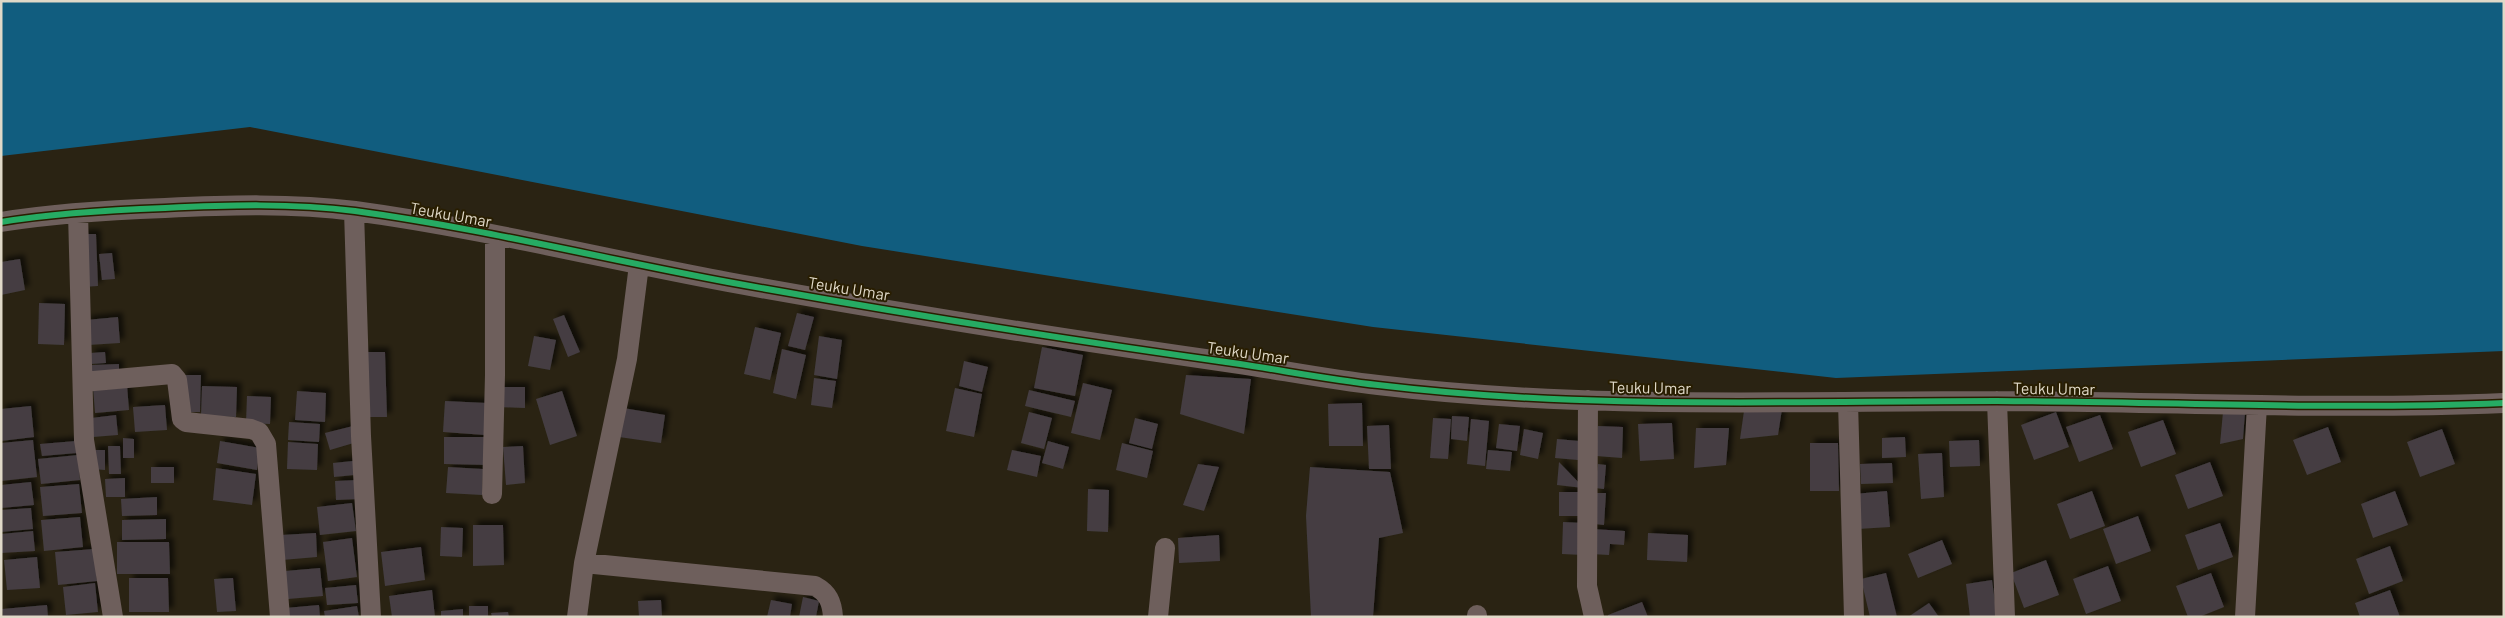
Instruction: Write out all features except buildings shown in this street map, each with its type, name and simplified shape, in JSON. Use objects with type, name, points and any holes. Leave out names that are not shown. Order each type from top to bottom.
[{"type":"street","name":"Teuku Umar","points":[[1,222],[78,213],[274,205],[354,211],[563,247],[639,265],[1046,337],[1379,385],[1635,402],[1996,402],[2414,407],[2504,403]]},
{"type":"street","points":[[354,211],[361,436],[371,617]]},
{"type":"street","points":[[78,213],[84,440],[113,617]]},
{"type":"street","points":[[492,494],[495,375],[495,236]]},
{"type":"street","points":[[576,617],[584,563],[628,359],[639,265]]},
{"type":"street","points":[[83,382],[172,374],[177,380],[182,419],[186,422],[251,429],[263,436],[266,444],[280,617]]},
{"type":"street","points":[[1588,400],[1587,586],[1594,617]]},
{"type":"street","points":[[1848,402],[1854,617]]},
{"type":"street","points":[[1996,402],[2005,617]]},
{"type":"street","points":[[2245,617],[2257,404]]},
{"type":"street","points":[[1158,617],[1165,548]]},
{"type":"street","points":[[584,563],[815,586],[823,591],[832,604],[833,617]]},
{"type":"water","points":[[1,1],[2504,1],[2504,351],[1836,378],[1373,327],[862,246],[250,127],[1,156]]},
{"type":"cycle path","points":[[1,222],[83,212],[212,206],[260,205],[331,208],[449,226],[728,282],[920,315],[1344,381],[1455,393],[1610,401],[1765,403],[1997,401],[2377,406],[2504,403]]}]
